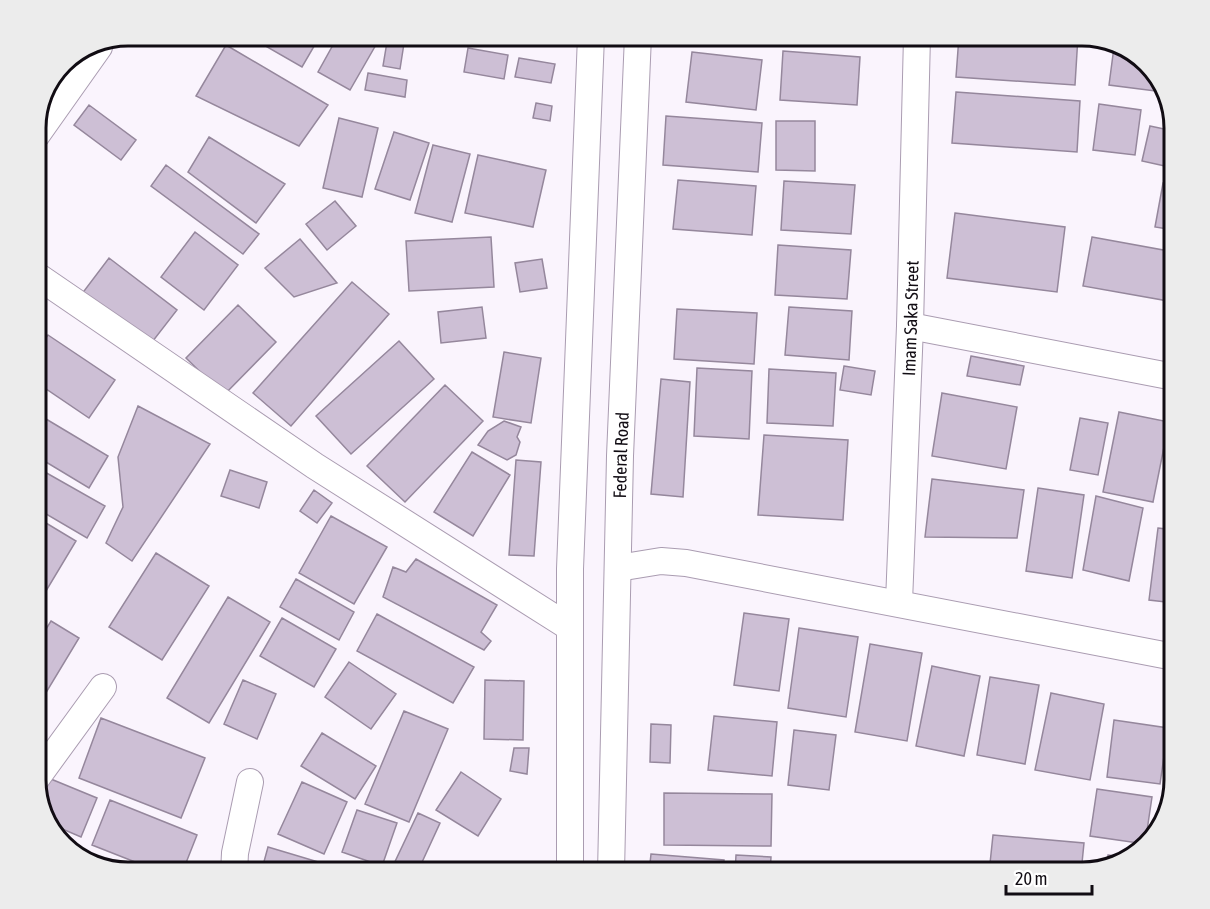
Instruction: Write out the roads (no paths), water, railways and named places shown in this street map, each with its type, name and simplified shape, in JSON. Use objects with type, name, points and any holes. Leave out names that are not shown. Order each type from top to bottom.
[{"type":"street","points":[[570,862],[569,627],[591,47]]},
{"type":"street","name":"Federal Road","points":[[611,862],[618,568],[638,47]]},
{"type":"street","name":"Imam Saka Street","points":[[899,602],[910,326],[916,47]]},
{"type":"street","points":[[47,120],[94,55]]},
{"type":"street","points":[[47,283],[315,466],[569,627]]},
{"type":"street","points":[[910,326],[1164,374]]},
{"type":"street","points":[[618,568],[661,561],[686,563],[899,602],[1164,655]]},
{"type":"street","points":[[47,764],[103,687]]},
{"type":"street","points":[[235,862],[250,782]]}]
